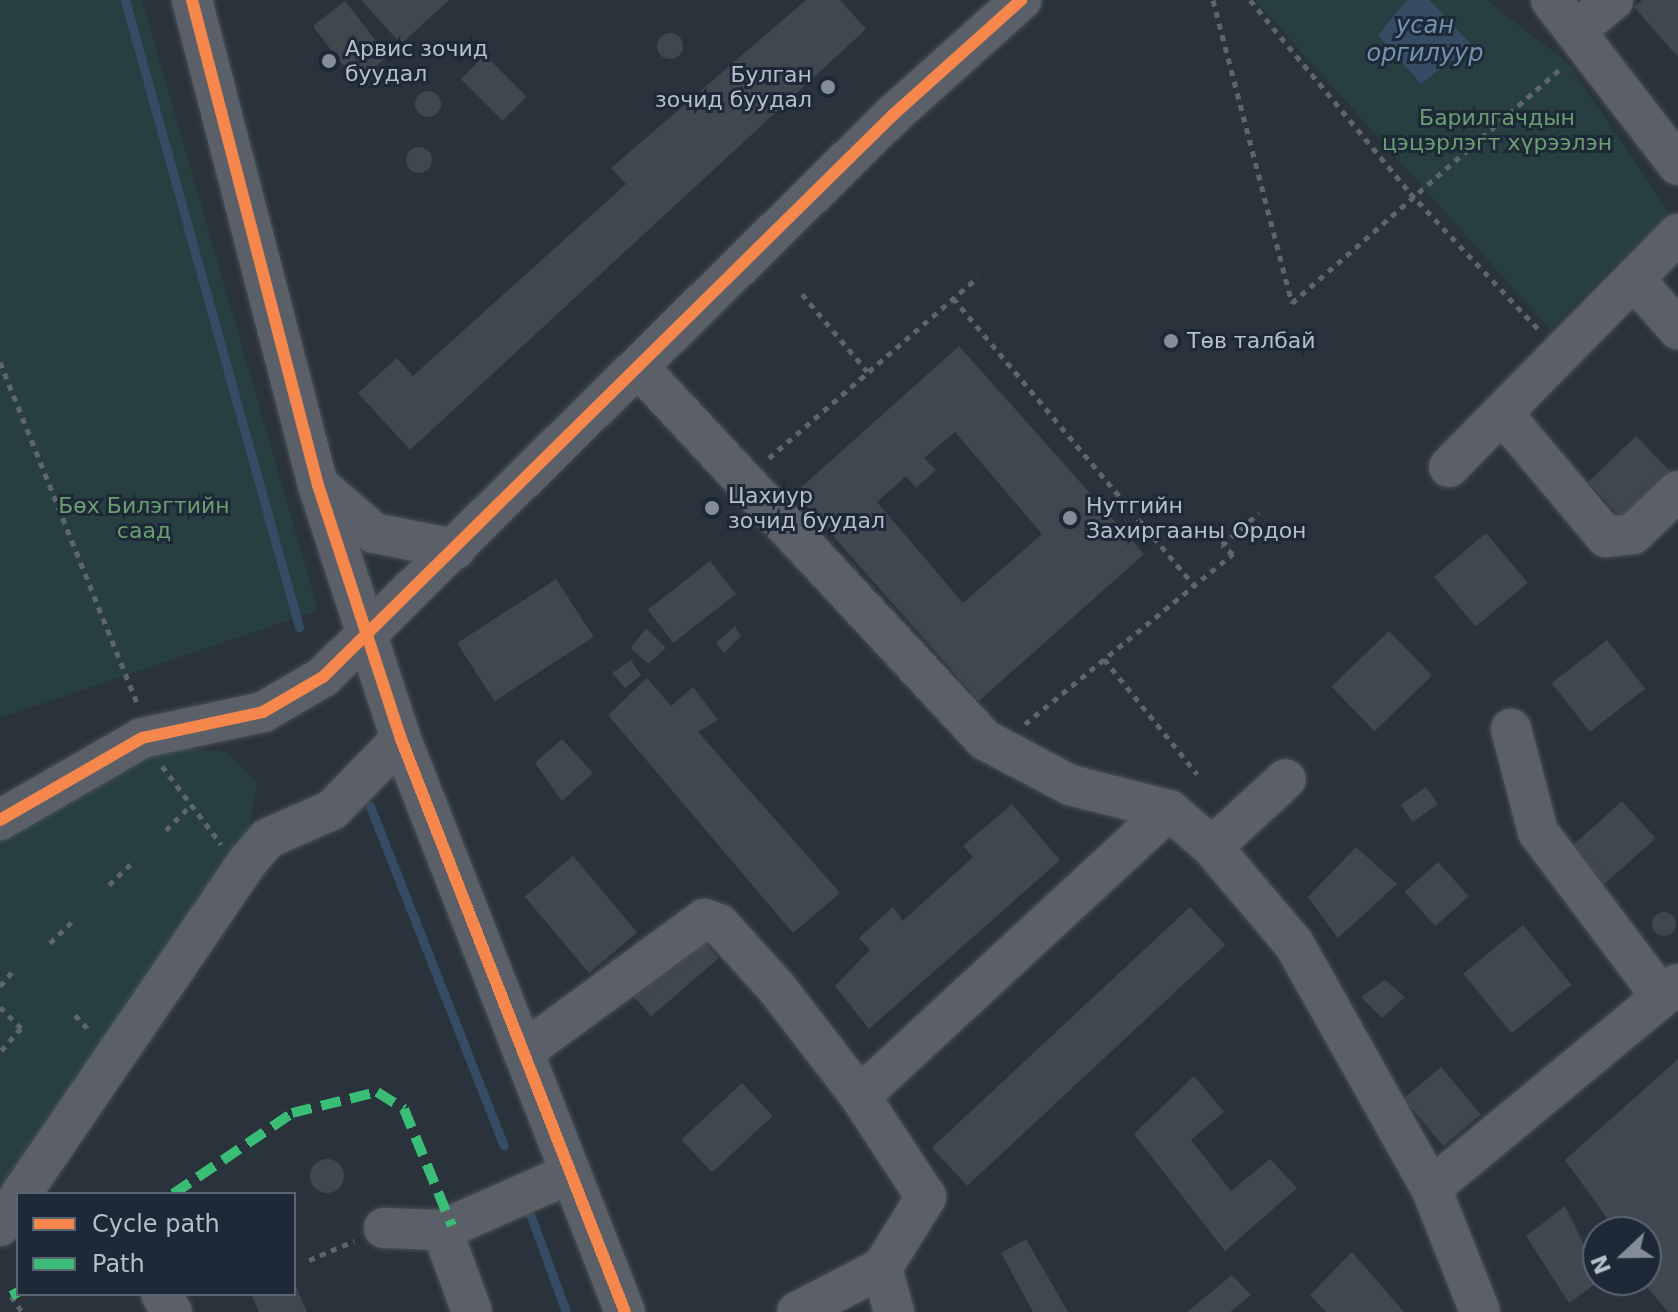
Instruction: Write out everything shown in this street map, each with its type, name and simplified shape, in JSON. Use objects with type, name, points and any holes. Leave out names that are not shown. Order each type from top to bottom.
[{"type":"street","points":[[192,0],[318,485],[371,635],[401,739],[523,1052],[555,1180],[625,1312]]},
{"type":"street","points":[[0,820],[142,738],[263,712],[323,677],[371,635],[455,549],[641,370],[894,114],[1021,0]]},
{"type":"street","points":[[1536,0],[1572,46],[1678,165]]},
{"type":"street","points":[[1551,0],[1572,46]]},
{"type":"street","points":[[1572,46],[1613,0]]},
{"type":"street","points":[[1449,467],[1678,234]]},
{"type":"street","points":[[1634,279],[1678,329]]},
{"type":"street","points":[[641,370],[741,483],[997,746],[1070,785],[1169,810],[1212,847],[1294,944],[1431,1188],[1480,1312]]},
{"type":"street","points":[[1502,413],[1606,537],[1633,534],[1678,491]]},
{"type":"street","points":[[318,485],[374,533],[455,549]]},
{"type":"street","points":[[1431,1188],[1670,991],[1538,832],[1511,729]]},
{"type":"street","points":[[23,1192],[268,838],[332,810],[401,739]]},
{"type":"street","points":[[1212,847],[1286,779]]},
{"type":"street","points":[[860,1096],[1169,810]]},
{"type":"street","points":[[523,1052],[704,919],[719,924],[776,987],[860,1096],[926,1197],[882,1268],[797,1312]]},
{"type":"street","points":[[384,1228],[442,1230],[555,1180]]},
{"type":"street","points":[[0,1226],[16,1202]]},
{"type":"street","points":[[442,1230],[472,1312]]},
{"type":"street","points":[[882,1268],[894,1312]]},
{"type":"path","points":[[1213,0],[1292,303],[1572,46]]},
{"type":"path","points":[[1250,0],[1410,193],[1560,353]]},
{"type":"path","points":[[741,483],[978,277]]},
{"type":"path","points":[[802,294],[867,371]]},
{"type":"path","points":[[953,298],[1194,585]]},
{"type":"path","points":[[0,362],[137,700],[142,738],[190,806],[243,870]]},
{"type":"path","points":[[997,746],[1233,554],[1222,545],[1259,513]]},
{"type":"path","points":[[1104,659],[1197,774]]},
{"type":"path","points":[[166,830],[190,806]]},
{"type":"path","points":[[109,885],[134,861]]},
{"type":"path","points":[[50,943],[75,919]]},
{"type":"path","points":[[0,986],[13,971]]},
{"type":"path","points":[[0,1007],[21,1028],[0,1052]]},
{"type":"path","points":[[309,1260],[384,1228]]},
{"type":"path","points":[[11,1296],[22,1312]]},
{"type":"green space","name":"Бөх Билэгтийн саад","points":[[0,0],[142,0],[318,610],[0,718]]},
{"type":"green space","name":"Барилгачдын цэцэрлэгт хүрээлэн","points":[[1255,0],[1486,0],[1568,63],[1669,213],[1550,329]]},
{"type":"green space","points":[[138,744],[227,752],[257,783],[243,870],[0,1192],[0,839]]},
{"type":"water","name":"усан оргилуур","points":[[1407,0],[1429,0],[1472,45],[1421,84],[1378,35]]},
{"type":"building","points":[[361,0],[449,0],[401,44]]},
{"type":"building","points":[[806,0],[840,0],[866,29],[410,450],[358,393],[397,358],[413,376],[626,184],[611,168]]},
{"type":"building","points":[[1642,0],[1678,0],[1678,57],[1634,7]]},
{"type":"building","points":[[345,1],[388,56],[356,81],[313,26]]},
{"type":"building","points":[[670,33],[679,37],[683,46],[679,55],[670,59],[661,55],[657,46],[661,37]]},
{"type":"building","points":[[485,55],[527,97],[503,121],[461,79]]},
{"type":"building","points":[[428,91],[437,95],[441,104],[437,113],[428,117],[419,113],[415,104],[419,95]]},
{"type":"building","points":[[419,147],[428,151],[432,160],[428,169],[419,173],[410,169],[406,160],[410,151]]},
{"type":"building","name":"Нутгийн Захиргааны Ордон","points":[[959,346],[1144,554],[979,701],[795,493]],"holes":[[[955,432],[1042,534],[963,603],[877,502],[906,476],[916,488],[936,470],[924,458]]]},
{"type":"building","points":[[1636,436],[1670,471],[1622,518],[1588,483]]},
{"type":"building","points":[[1486,533],[1528,583],[1476,627],[1434,577]]},
{"type":"building","points":[[710,561],[736,594],[674,643],[648,610]]},
{"type":"building","points":[[556,579],[594,637],[495,701],[457,643]]},
{"type":"building","points":[[735,626],[741,636],[724,653],[716,643]]},
{"type":"building","points":[[646,628],[666,648],[648,664],[631,648]]},
{"type":"building","points":[[1389,631],[1432,676],[1375,731],[1331,687]]},
{"type":"building","points":[[1607,640],[1645,689],[1590,732],[1552,683]]},
{"type":"building","points":[[631,660],[641,675],[625,688],[612,673]]},
{"type":"building","points":[[647,678],[671,706],[693,687],[718,720],[698,732],[840,893],[793,933],[608,715]]},
{"type":"building","points":[[562,739],[593,773],[562,801],[535,763]]},
{"type":"building","points":[[1426,787],[1438,804],[1413,822],[1401,805]]},
{"type":"building","points":[[1622,801],[1655,838],[1595,892],[1562,855]]},
{"type":"building","points":[[1012,804],[1060,860],[869,1029],[835,986],[870,950],[859,938],[893,907],[903,921],[973,857],[963,846]]},
{"type":"building","points":[[1356,847],[1397,884],[1338,938],[1308,897]]},
{"type":"building","points":[[573,856],[637,933],[589,973],[525,896]]},
{"type":"building","points":[[1438,862],[1469,896],[1435,926],[1405,892]]},
{"type":"building","points":[[1190,907],[1225,945],[967,1186],[932,1148]]},
{"type":"building","points":[[1664,912],[1673,915],[1676,924],[1673,933],[1664,936],[1655,933],[1652,924],[1655,915]]},
{"type":"building","points":[[1523,925],[1571,985],[1512,1033],[1463,973]]},
{"type":"building","points":[[700,937],[718,958],[651,1017],[633,995]]},
{"type":"building","points":[[1385,980],[1405,997],[1382,1018],[1361,997]]},
{"type":"building","points":[[1678,1059],[1678,1312],[1668,1312],[1654,1296],[1662,1296],[1662,1216],[1605,1216],[1565,1160]]},
{"type":"building","points":[[1441,1067],[1481,1114],[1443,1146],[1403,1098]]},
{"type":"building","points":[[1194,1076],[1224,1112],[1191,1140],[1231,1191],[1270,1159],[1297,1188],[1225,1251],[1134,1134]]},
{"type":"building","points":[[742,1083],[773,1116],[712,1173],[681,1140]]},
{"type":"building","points":[[327,1159],[339,1164],[344,1176],[339,1188],[327,1193],[315,1188],[310,1176],[315,1164]]},
{"type":"building","points":[[1565,1206],[1582,1241],[1582,1294],[1569,1303],[1526,1236]]},
{"type":"building","points":[[1026,1239],[1068,1312],[1033,1312],[1001,1253]]},
{"type":"building","points":[[1352,1252],[1404,1312],[1326,1312],[1310,1295]]},
{"type":"building","points":[[1232,1275],[1251,1295],[1230,1312],[1187,1312]]},
{"type":"building","points":[[296,1287],[307,1312],[259,1312],[252,1296],[296,1296]]},
{"type":"waterway","points":[[125,0],[299,627]]},
{"type":"waterway","points":[[370,806],[504,1146]]},
{"type":"waterway","points":[[526,1203],[566,1312]]},
{"type":"marked path","points":[[176,1192],[292,1113],[377,1092],[404,1109],[452,1226]]},
{"type":"marked path","points":[[11,1296],[16,1293]]},
{"type":"cycle path","points":[[192,0],[318,485],[401,739],[625,1312]]},
{"type":"cycle path","points":[[0,820],[142,738],[263,712],[323,677],[894,114],[1021,0]]},
{"type":"place","name":"Арвис зочид буудал","points":[[329,61]]},
{"type":"place","name":"Булган зочид буудал","points":[[828,87]]},
{"type":"place","name":"Төв талбай","points":[[1171,341]]},
{"type":"place","name":"Цахиур зочид буудал","points":[[712,508]]},
{"type":"place","name":"Нутгийн Захиргааны Ордон","points":[[1070,518]]}]
